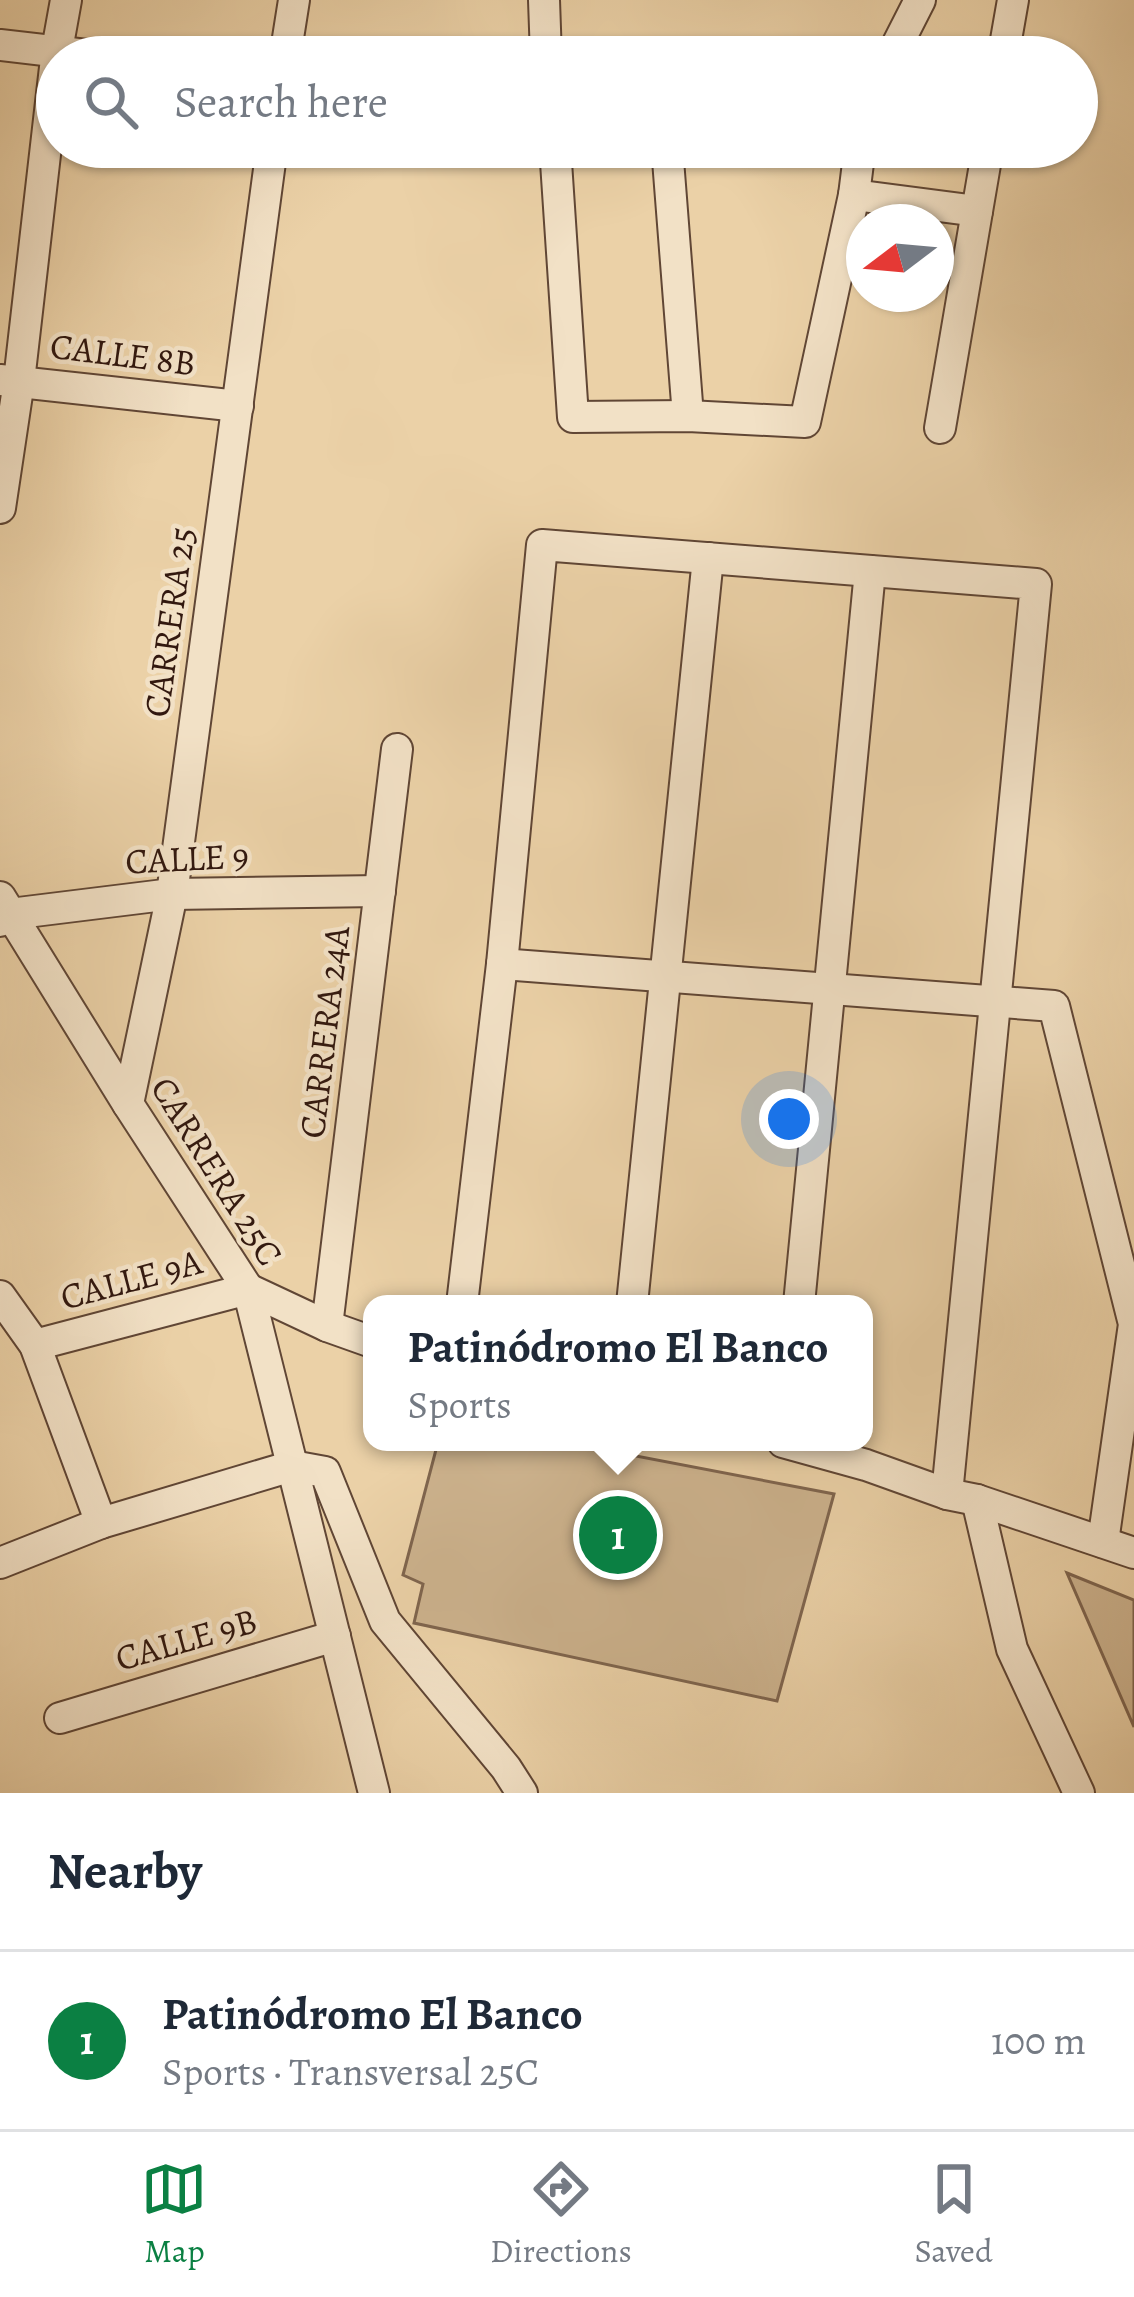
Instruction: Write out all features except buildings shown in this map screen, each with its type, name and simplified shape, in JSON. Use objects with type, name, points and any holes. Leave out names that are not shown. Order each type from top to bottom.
[{"type":"street","points":[[60,36],[66,0]]},
{"type":"street","points":[[288,36],[294,0]]},
{"type":"street","points":[[541,36],[544,0]]},
{"type":"street","points":[[902,36],[920,0]]},
{"type":"street","points":[[1007,36],[1013,0]]},
{"type":"street","points":[[0,45],[36,48]]},
{"type":"street","points":[[0,508],[10,380],[40,168]]},
{"type":"street","name":"CARRERA 25","points":[[128,1104],[172,894],[269,168]]},
{"type":"street","points":[[556,168],[573,417],[806,422],[857,168]]},
{"type":"street","points":[[669,168],[688,416]]},
{"type":"street","points":[[940,428],[984,168]]},
{"type":"street","points":[[854,195],[977,211]]},
{"type":"street","name":"CALLE 8B","points":[[10,380],[238,406]]},
{"type":"street","points":[[463,1295],[502,964],[542,545],[1036,584],[996,1001],[962,1497],[1012,1649],[1079,1793]]},
{"type":"street","points":[[633,1295],[708,558]]},
{"type":"street","points":[[800,1295],[870,571]]},
{"type":"street","name":"CARRERA 24A","points":[[327,1326],[398,748]]},
{"type":"street","name":"CALLE 9","points":[[3,911],[172,894],[380,891]]},
{"type":"street","name":"CARRERA 25C","points":[[3,911],[248,1289],[374,1793]]},
{"type":"street","points":[[502,964],[1054,1006],[1134,1324],[1103,1542]]},
{"type":"street","points":[[248,1289],[363,1339]]},
{"type":"street","name":"CALLE 9A","points":[[34,1345],[248,1289]]},
{"type":"street","points":[[0,1296],[34,1345],[101,1523]]},
{"type":"street","points":[[816,1451],[1134,1553]]},
{"type":"street","points":[[0,1563],[101,1523],[292,1466],[325,1472],[386,1621],[522,1793]]},
{"type":"street","name":"CALLE 9B","points":[[60,1718],[335,1636]]},
{"type":"shaded area","points":[[436,1451],[610,1451],[834,1494],[777,1701],[414,1623],[423,1584],[403,1575]]},
{"type":"shaded area","points":[[1067,1573],[1134,1600],[1134,1727]]},
{"type":"place","name":"Patinódromo El Banco","points":[[618,1535]]}]
